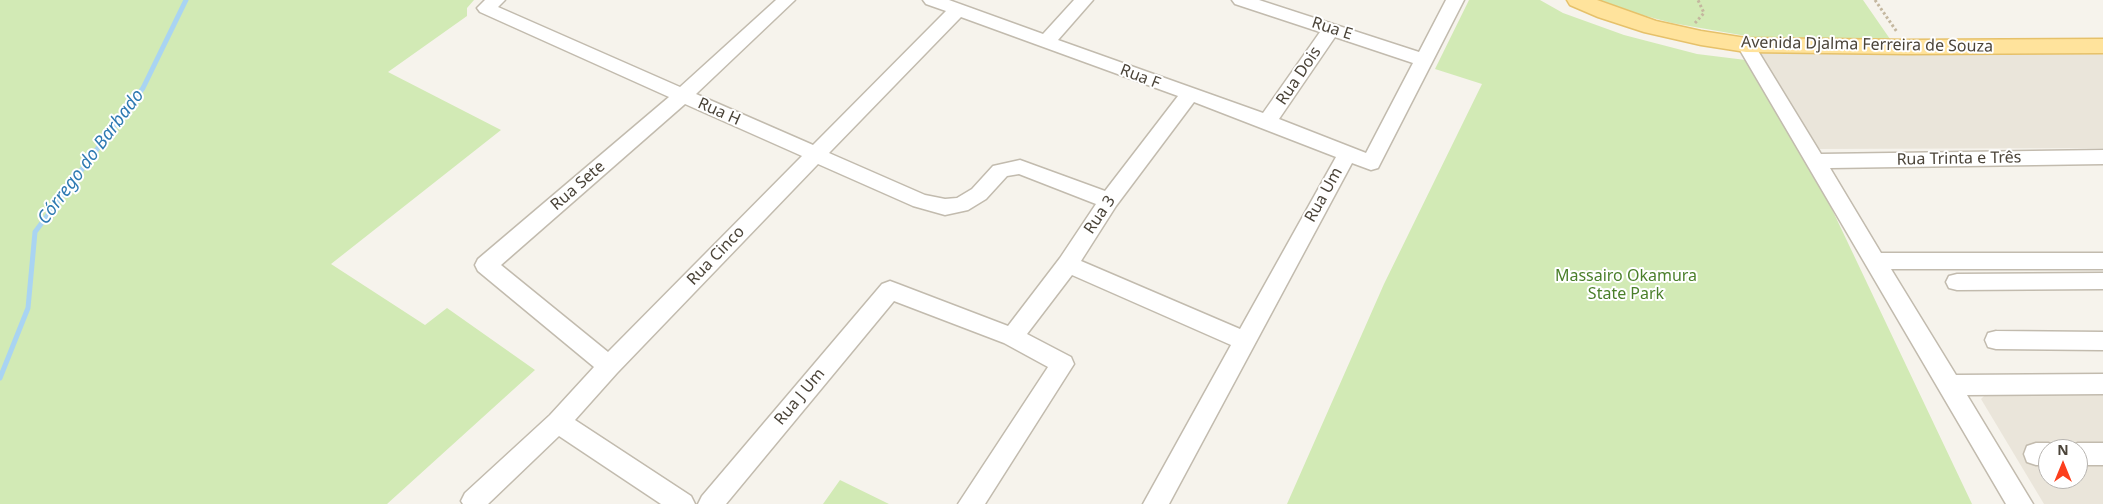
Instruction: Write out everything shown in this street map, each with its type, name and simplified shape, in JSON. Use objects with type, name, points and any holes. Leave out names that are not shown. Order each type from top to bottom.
[{"type":"main road","name":"Avenida Djalma Ferreira de Souza","points":[[1578,0],[1606,12],[1652,27],[1746,45],[1907,47],[2103,46]]},
{"type":"street","name":"Rua F","points":[[932,0],[1047,41],[1188,95],[1267,122],[1347,154]]},
{"type":"street","points":[[1047,41],[1084,0]]},
{"type":"street","name":"Rua E","points":[[1241,0],[1423,60]]},
{"type":"street","name":"Rua Um","points":[[1156,504],[1347,154],[1371,163],[1455,0]]},
{"type":"street","name":"Rua Sete","points":[[609,366],[486,265],[682,96],[778,2]]},
{"type":"street","name":"Rua H","points":[[491,4],[682,96],[920,201],[938,206],[954,207],[974,198],[1000,171],[1015,168],[1028,169],[1108,201]]},
{"type":"street","name":"Rua Cinco","points":[[474,501],[558,422],[609,366],[956,10]]},
{"type":"street","name":"Rua Dois","points":[[1267,122],[1331,29]]},
{"type":"street","points":[[1746,45],[2020,504]]},
{"type":"street","name":"Rua 3","points":[[1012,337],[1068,264],[1108,201],[1188,95]]},
{"type":"street","name":"Rua Trinta e Três","points":[[1815,161],[2103,157]]},
{"type":"street","points":[[1875,261],[2103,261]]},
{"type":"street","points":[[1068,264],[1244,341]]},
{"type":"street","points":[[1957,282],[2103,281]]},
{"type":"street","name":"Rua J Um","points":[[711,504],[890,290],[1012,337]]},
{"type":"street","points":[[972,504],[1063,364],[1012,337]]},
{"type":"street","points":[[1996,340],[2103,341]]},
{"type":"street","points":[[1949,385],[2103,384]]},
{"type":"street","points":[[558,422],[682,504]]},
{"type":"street","points":[[2088,454],[2103,454]]},
{"type":"path","points":[[1684,34],[1704,13],[1698,0]]},
{"type":"path","points":[[1875,0],[1907,47]]},
{"type":"shaded area","points":[[1759,53],[2103,53],[2103,148],[1815,149]]},
{"type":"shaded area","points":[[2103,393],[2103,504],[2044,504],[1981,399],[1986,394]]},
{"type":"green space","points":[[0,0],[474,0],[467,8],[467,16],[388,72],[501,130],[331,264],[425,325],[447,308],[535,370],[387,504],[0,504]]},
{"type":"green space","name":"Massairo Okamura State Park","points":[[1469,0],[1540,0],[1563,13],[1624,35],[1697,54],[1762,62],[1972,504],[1287,504],[1384,284],[1482,84],[1435,69]]},
{"type":"green space","points":[[1596,0],[1863,0],[1890,39],[1752,37],[1672,23],[1620,9]]},
{"type":"green space","points":[[840,480],[889,504],[823,504]]},
{"type":"waterway","name":"Córrego do Barbado","points":[[0,378],[28,308],[35,232],[143,88],[186,0]]}]
